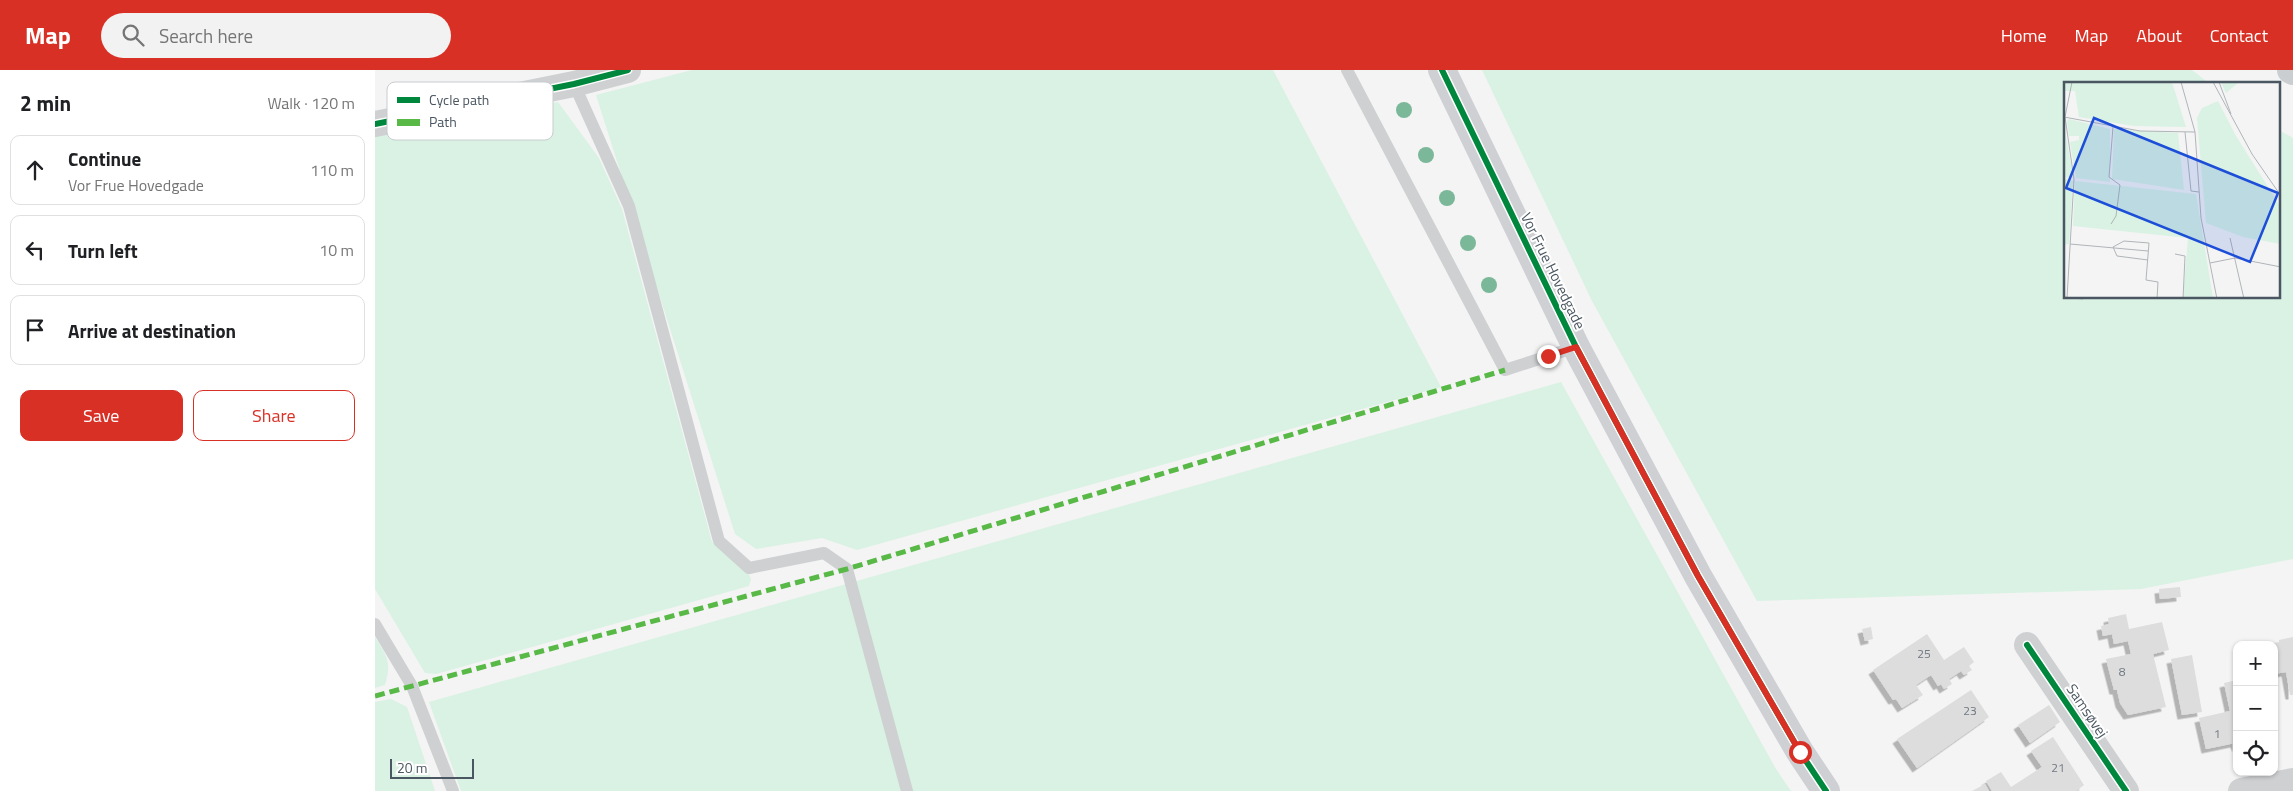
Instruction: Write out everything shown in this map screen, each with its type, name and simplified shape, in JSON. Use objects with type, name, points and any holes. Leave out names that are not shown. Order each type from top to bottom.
[{"type":"street","points":[[553,88],[628,70]]},
{"type":"street","name":"Vor Frue Hovedgade","points":[[1442,70],[1576,347],[1698,576],[1800,752],[1826,791]]},
{"type":"street","name":"Samsøvej","points":[[2027,645],[2126,791]]},
{"type":"street","points":[[2241,791],[2293,781]]},
{"type":"lane","points":[[1347,70],[1505,370],[1576,347]]},
{"type":"lane","points":[[574,84],[629,206],[719,541],[749,568],[824,553],[847,569],[907,791]]},
{"type":"lane","points":[[375,624],[412,686],[453,791]]},
{"type":"green space","points":[[692,70],[1273,70],[1441,387],[857,550],[822,538],[756,549],[735,534],[596,95]]},
{"type":"green space","points":[[1482,70],[2192,70],[2207,82],[2064,82],[2064,299],[2281,299],[2281,131],[2293,138],[2293,559],[2141,589],[1757,601],[1592,301]]},
{"type":"green space","points":[[558,102],[599,158],[622,209],[712,542],[749,574],[751,579],[749,586],[436,674],[425,673],[375,589],[375,132],[387,130],[387,140],[553,140],[553,103]]},
{"type":"green space","points":[[1561,382],[1776,769],[1791,791],[461,791],[429,702]]},
{"type":"green space","points":[[375,637],[385,654],[388,670],[385,685],[375,688]]},
{"type":"green space","points":[[391,699],[407,707],[435,791],[375,791],[375,702]]},
{"type":"building","points":[[2180,587],[2181,597],[2160,599],[2159,589]]},
{"type":"building","points":[[2126,614],[2129,629],[2162,622],[2169,650],[2153,654],[2166,707],[2128,715],[2120,703],[2117,690],[2114,690],[2106,659],[2131,654],[2128,641],[2114,644],[2112,634],[2103,636],[2101,626],[2109,624],[2108,618]]},
{"type":"building","points":[[1871,627],[1873,639],[1865,641],[1862,629]]},
{"type":"building","points":[[1927,634],[1944,660],[1964,647],[1974,662],[1969,666],[1972,670],[1964,675],[1961,671],[1949,679],[1952,684],[1944,689],[1941,684],[1938,686],[1931,675],[1916,685],[1923,695],[1902,708],[1896,699],[1893,700],[1873,670]]},
{"type":"building","points":[[2293,637],[2293,695],[2290,695],[2286,672],[2278,673],[2279,640]]},
{"type":"building","points":[[2192,655],[2202,712],[2182,715],[2171,659]]},
{"type":"building","points":[[2233,681],[2233,743],[2206,749],[2199,718],[2230,711],[2224,683]]},
{"type":"building","points":[[1971,690],[1989,717],[1917,768],[1897,739]]},
{"type":"building","points":[[2049,705],[2060,722],[2030,743],[2018,725]]},
{"type":"building","points":[[2053,737],[2084,785],[2076,791],[1992,791],[1986,781],[2001,772],[2011,787],[2042,767],[2031,751]]},
{"type":"building","points":[[1985,784],[1989,791],[1972,791]]},
{"type":"marked path","points":[[375,696],[847,569],[1505,370]]},
{"type":"cycle path","points":[[553,88],[628,70]]},
{"type":"cycle path","points":[[1442,70],[1576,347],[1698,576],[1800,752],[1826,791]]},
{"type":"cycle path","points":[[375,124],[387,122]]},
{"type":"cycle path","points":[[2027,645],[2126,791]]},
{"type":"route","points":[[1548,356],[1576,347],[1698,576],[1800,752]]}]
